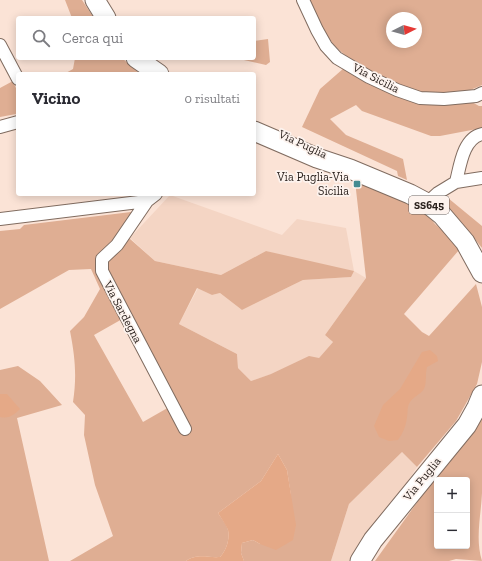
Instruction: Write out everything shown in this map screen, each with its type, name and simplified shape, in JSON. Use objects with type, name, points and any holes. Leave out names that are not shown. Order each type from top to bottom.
[{"type":"main road","points":[[95,0],[105,16]]},
{"type":"main road","points":[[138,60],[147,72]]},
{"type":"main road","points":[[139,60],[156,72]]},
{"type":"main road","name":"Via Puglia","points":[[256,124],[320,150],[350,169]]},
{"type":"main road","name":"Via Puglia","points":[[256,131],[317,158],[350,169],[410,194],[427,203],[442,215],[465,242],[482,273]]},
{"type":"main road","name":"Via Puglia","points":[[360,561],[373,540],[467,425],[482,396]]},
{"type":"street","name":"Via Sicilia","points":[[303,0],[326,46],[337,58],[369,77],[396,90],[420,98],[444,99],[480,96]]},
{"type":"street","points":[[0,45],[16,75]]},
{"type":"street","points":[[0,127],[16,123]]},
{"type":"street","points":[[456,182],[463,154],[468,144],[476,135],[482,134]]},
{"type":"street","points":[[427,203],[438,193],[456,182],[482,178]]},
{"type":"street","name":"Via Sardegna","points":[[0,219],[151,197]]},
{"type":"street","name":"Via Sardegna","points":[[151,197],[117,245],[102,259],[102,271],[185,429]]},
{"type":"shaded area","points":[[65,0],[82,0],[93,16],[71,16]]},
{"type":"shaded area","points":[[307,0],[482,0],[482,85],[468,91],[434,94],[412,91],[377,76],[348,58],[334,45],[319,25]]},
{"type":"shaded area","points":[[268,39],[270,62],[266,65],[244,60],[256,60],[256,41]]},
{"type":"shaded area","points":[[75,60],[124,60],[138,72],[68,72],[73,69]]},
{"type":"shaded area","points":[[344,68],[417,103],[450,104],[470,101],[482,106],[482,128],[440,136],[431,136],[362,111],[356,105],[330,119],[346,135],[403,159],[407,180],[398,176],[397,171],[302,127],[320,89]]},
{"type":"shaded area","points":[[13,81],[16,88],[16,114],[0,117],[0,88]]},
{"type":"shaded area","points":[[355,181],[423,209],[435,224],[452,239],[459,250],[404,314],[422,332],[429,336],[476,284],[482,307],[482,362],[477,384],[456,421],[417,467],[402,452],[349,504],[331,561],[244,561],[241,553],[242,543],[253,540],[260,544],[291,496],[287,470],[278,454],[261,481],[218,513],[228,530],[227,545],[220,557],[199,556],[186,561],[70,561],[113,536],[95,485],[84,435],[85,415],[73,402],[75,366],[70,331],[84,317],[100,289],[91,269],[69,270],[0,309],[0,231],[20,229],[24,225],[131,212],[132,216],[121,231],[155,261],[221,275],[266,251],[354,271],[351,277],[303,280],[242,310],[220,293],[212,295],[197,288],[179,324],[237,354],[238,368],[251,381],[271,374],[309,356],[319,358],[333,342],[325,335],[366,278]],"holes":[[[124,318],[171,406],[143,422],[94,335]]]},
{"type":"shaded area","points":[[169,196],[173,196],[282,235],[297,219],[346,228],[354,271],[366,278],[325,335],[333,342],[319,358],[251,381],[238,368],[237,354],[179,324],[198,288],[212,295],[220,293],[242,310],[303,280],[351,277],[266,251],[221,275],[155,261],[130,238]]},
{"type":"shaded area","points":[[448,198],[482,226],[482,248],[462,223],[443,204]]},
{"type":"shaded area","points":[[430,350],[437,356],[438,361],[427,367],[425,387],[409,404],[406,423],[401,435],[398,440],[389,441],[379,437],[374,426],[383,405],[400,389],[422,352]]},
{"type":"shaded area","points":[[18,366],[40,381],[62,405],[17,418],[49,561],[0,561],[0,370]]},
{"type":"shaded area","points":[[0,394],[7,394],[20,409],[11,416],[0,417]]},
{"type":"shaded area","points":[[482,412],[482,493],[479,544],[482,561],[456,559],[449,561],[375,561],[434,479],[434,549],[470,549],[470,477],[435,477]]},
{"type":"shaded area","points":[[402,452],[417,467],[395,501],[351,561],[331,561],[349,504]]},
{"type":"shaded area","points":[[278,454],[287,470],[296,525],[293,540],[276,550],[253,540],[242,543],[241,553],[244,561],[186,561],[195,557],[220,557],[222,555],[227,545],[228,530],[218,513],[261,481]]},
{"type":"place","name":"Via Puglia-Via Sicilia","points":[[357,184]]}]
